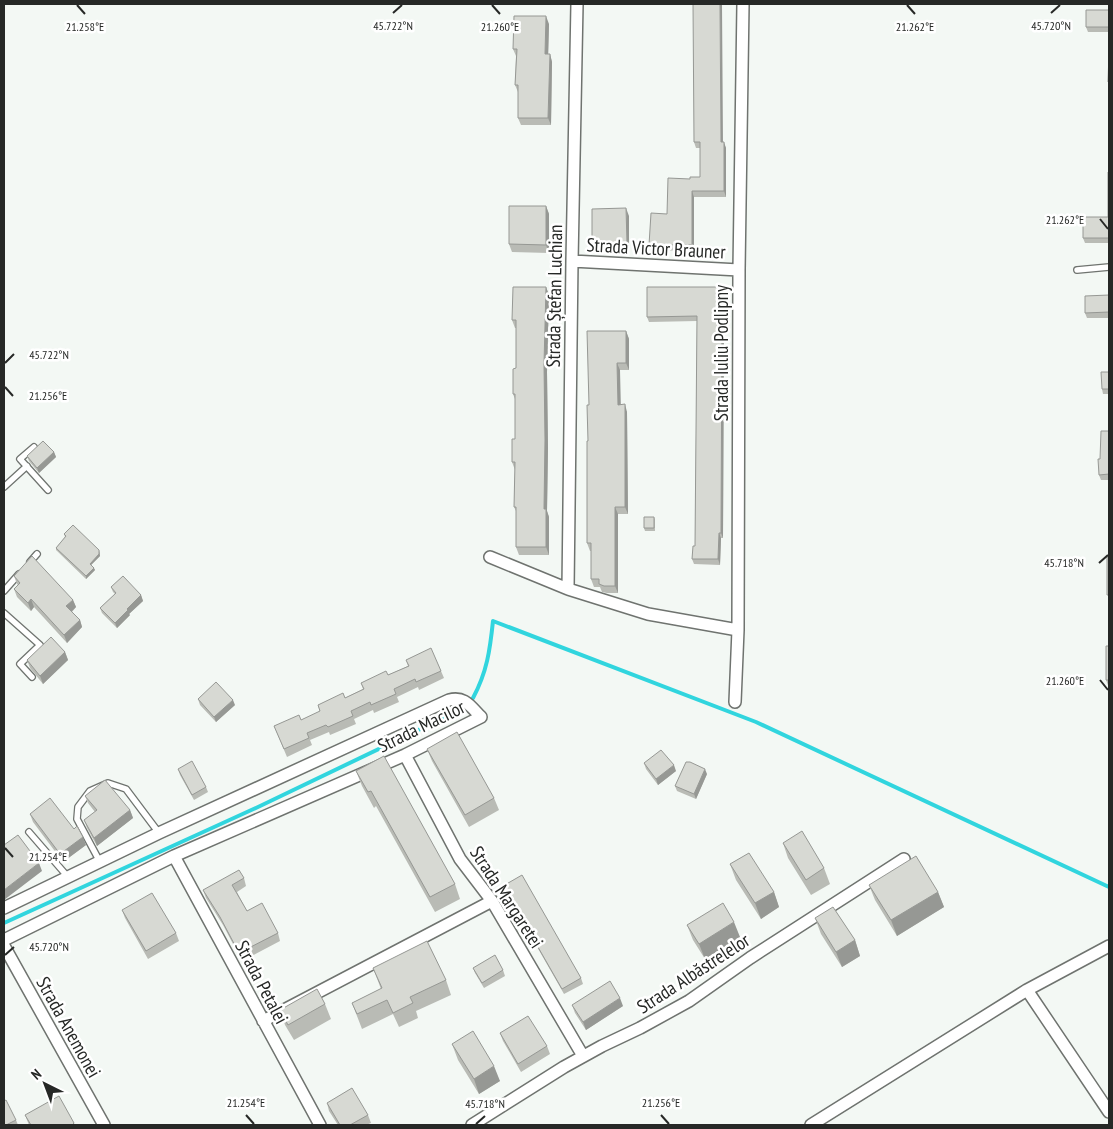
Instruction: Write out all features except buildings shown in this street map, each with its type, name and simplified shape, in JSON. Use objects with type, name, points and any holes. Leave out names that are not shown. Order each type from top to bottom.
[{"type":"street","name":"Strada Ștefan Luchian","points":[[568,589],[572,261],[578,4]]},
{"type":"street","name":"Strada Iuliu Podlipny","points":[[735,702],[738,630],[739,270],[743,4]]},
{"type":"street","name":"Strada Victor Brauner","points":[[572,261],[739,270]]},
{"type":"street","points":[[490,557],[568,589],[648,614],[738,630]]},
{"type":"street","name":"Strada Macilor","points":[[4,908],[159,833],[449,700],[463,699],[481,716],[405,754],[174,856],[4,940]]},
{"type":"street","name":"Strada Margaretei","points":[[405,754],[460,859],[492,901],[583,1056]]},
{"type":"street","name":"Strada Petalei","points":[[174,856],[320,1125]]},
{"type":"street","name":"Strada Albăstrelelor","points":[[472,1125],[583,1056],[689,1001],[750,958],[904,859]]},
{"type":"street","points":[[263,1020],[492,901]]},
{"type":"street","name":"Strada Anemonei","points":[[4,946],[104,1125]]},
{"type":"street","points":[[811,1125],[1028,990],[1109,946]]},
{"type":"street","points":[[1028,990],[1109,1112]]},
{"type":"lane","points":[[1078,270],[1109,266]]},
{"type":"lane","points":[[34,447],[20,459],[48,490]]},
{"type":"lane","points":[[4,487],[27,466]]},
{"type":"lane","points":[[4,591],[37,554]]},
{"type":"lane","points":[[4,613],[40,645],[20,664],[32,677]]},
{"type":"lane","points":[[100,862],[77,819],[78,807],[90,791],[108,784],[126,789],[159,833]]},
{"type":"lane","points":[[29,832],[68,877]]},
{"type":"waterway","points":[[473,698],[482,679],[487,661],[493,621],[756,722],[1109,887]]},
{"type":"waterway","points":[[4,923],[258,807],[460,710]]}]
